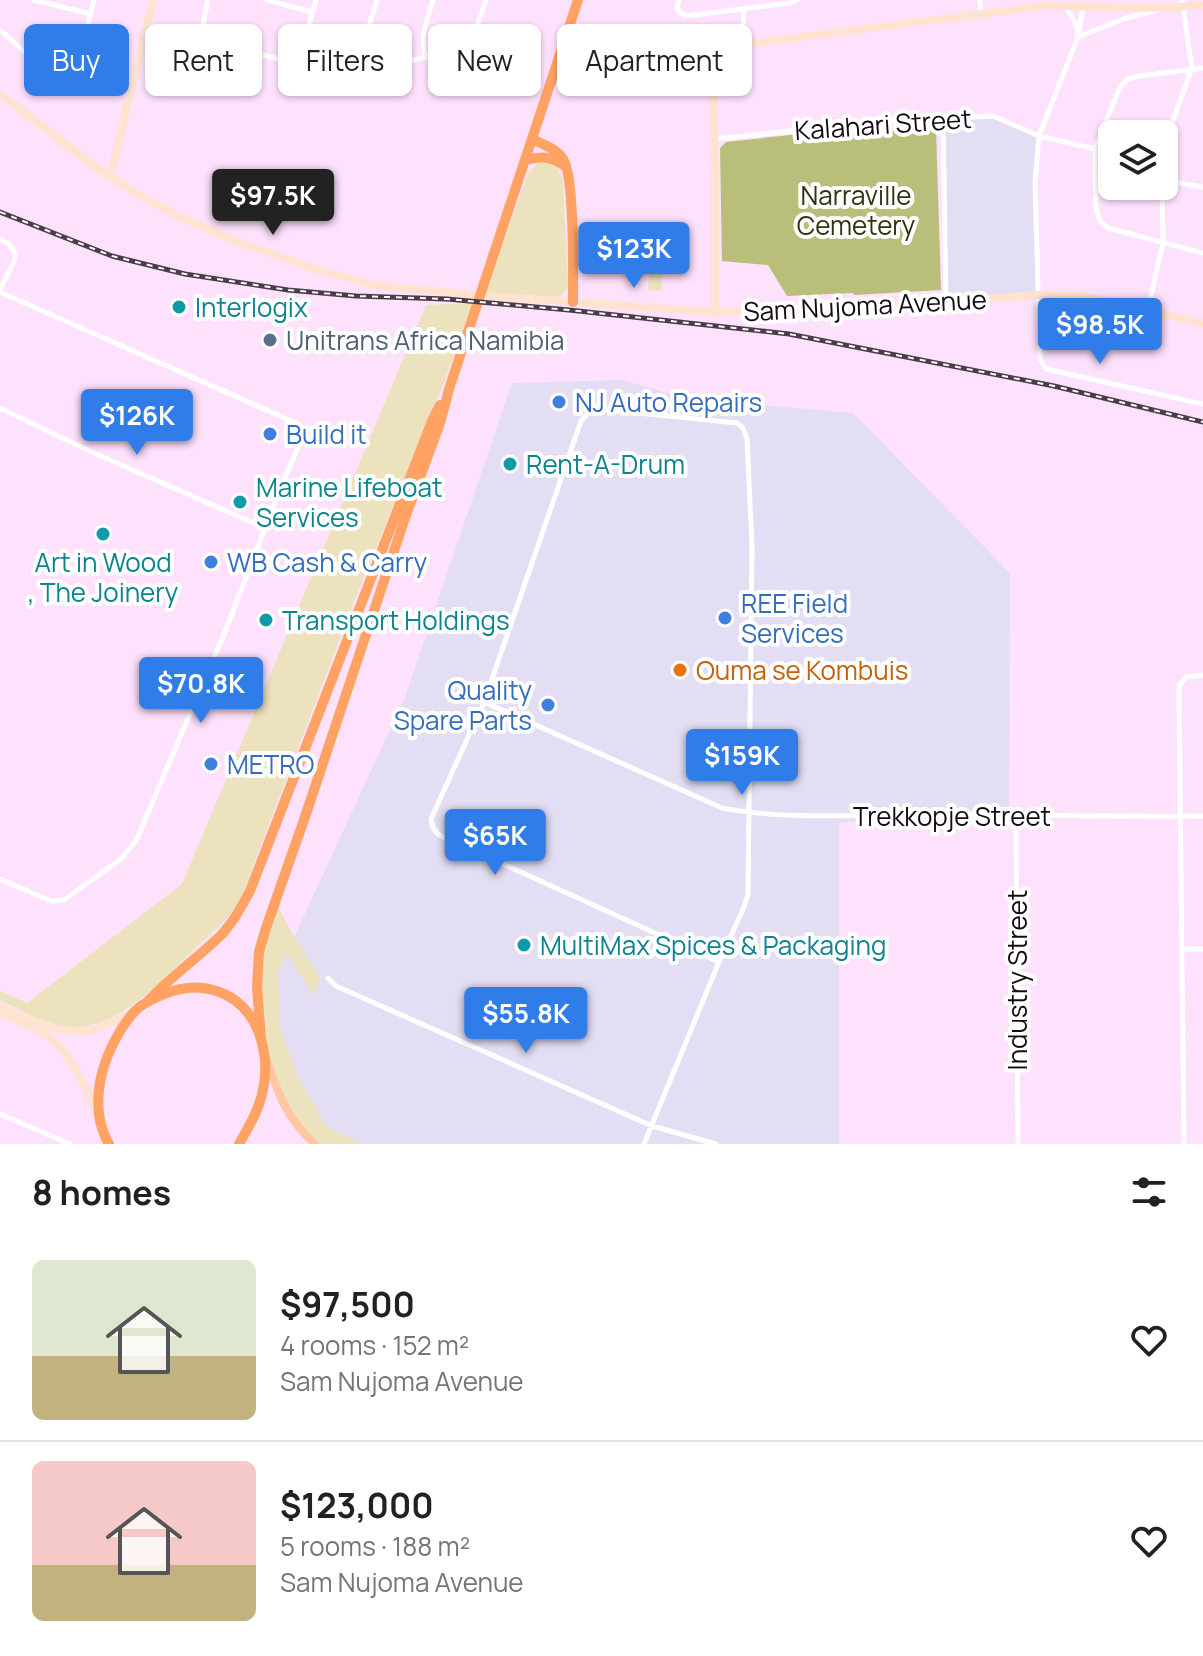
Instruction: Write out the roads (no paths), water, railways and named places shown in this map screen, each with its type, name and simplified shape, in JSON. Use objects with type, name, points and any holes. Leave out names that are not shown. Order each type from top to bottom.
[{"type":"highway","points":[[261,1039],[257,987],[259,952],[266,928],[440,423],[536,122],[580,0]]},
{"type":"highway","points":[[532,139],[562,157],[567,170],[573,240],[573,302]]},
{"type":"highway","points":[[526,160],[549,157],[567,170]]},
{"type":"highway","points":[[147,1002],[164,983],[220,936],[250,891],[432,421],[450,386]]},
{"type":"highway","points":[[109,1144],[101,1132],[98,1114],[100,1082],[105,1061],[119,1034],[137,1009],[147,1002],[177,989],[191,987],[211,989],[231,996],[247,1011],[261,1039],[266,1056],[262,1094],[256,1113],[239,1144]]},
{"type":"main road","points":[[266,1056],[277,1093],[290,1118],[315,1144]]},
{"type":"street","points":[[34,0],[91,14]]},
{"type":"street","points":[[0,30],[48,70],[71,74],[76,70],[94,0]]},
{"type":"street","points":[[146,24],[153,0]]},
{"type":"street","points":[[203,24],[208,0]]},
{"type":"street","points":[[267,0],[312,12]]},
{"type":"street","points":[[309,24],[316,0]]},
{"type":"street","points":[[370,24],[377,0]]},
{"type":"street","points":[[426,57],[422,45],[423,31],[433,0]]},
{"type":"street","points":[[412,61],[470,45],[486,0]]},
{"type":"street","points":[[679,0],[679,12],[686,16],[797,0]]},
{"type":"street","points":[[980,0],[981,14]]},
{"type":"street","points":[[1173,120],[1192,68],[1183,4]]},
{"type":"street","points":[[1078,37],[1126,18],[1163,8],[1183,4],[1203,5]]},
{"type":"street","points":[[752,43],[1044,6],[1163,8]]},
{"type":"street","points":[[1065,6],[1077,26],[1078,37]]},
{"type":"street","points":[[1083,6],[1078,37],[1039,136],[1035,181],[1040,359],[1046,369],[1203,404]]},
{"type":"street","points":[[744,9],[744,24]]},
{"type":"street","points":[[110,177],[145,29]]},
{"type":"street","points":[[1203,68],[1128,79],[1120,87],[1095,149],[1096,208],[1100,221],[1108,228],[1203,253]]},
{"type":"street","name":"Sam Nujoma Avenue","points":[[0,94],[110,177],[180,217],[241,243],[372,285],[715,312],[1077,295],[1203,323]]},
{"type":"street","points":[[713,96],[715,312]]},
{"type":"street","name":"Kalahari Street","points":[[714,139],[889,121],[993,116],[1039,136],[1095,149]]},
{"type":"street","points":[[943,118],[946,302]]},
{"type":"street","points":[[1178,183],[1203,187]]},
{"type":"street","points":[[1148,309],[1163,243],[1162,200]]},
{"type":"street","points":[[0,239],[9,244],[16,254],[0,291],[296,423],[301,441],[136,841],[121,859],[64,900],[51,901],[0,879]]},
{"type":"street","points":[[0,408],[265,528]]},
{"type":"street","points":[[644,1144],[748,895],[752,546],[747,439],[743,428],[737,423],[599,409],[589,412],[581,421],[484,702],[431,819],[439,835],[719,962]]},
{"type":"street","points":[[1184,1144],[1179,690],[1186,677],[1203,675]]},
{"type":"street","name":"Trekkopje Street","points":[[484,702],[722,808],[749,813],[826,816],[1203,816]]},
{"type":"street","name":"Industry Street","points":[[1016,816],[1018,1144]]},
{"type":"street","points":[[1182,949],[1203,949]]},
{"type":"street","points":[[328,978],[336,986],[652,1126],[716,1144]]},
{"type":"street","points":[[0,1006],[59,1029],[78,1032],[102,1027],[137,1009]]},
{"type":"street","points":[[0,1013],[39,1031],[63,1050],[98,1114]]},
{"type":"street","points":[[0,1114],[70,1144]]},
{"type":"street","points":[[101,1132],[101,1144]]},
{"type":"railway","points":[[0,212],[112,256],[185,274],[288,290],[447,299],[789,334],[1054,386],[1203,422]]},
{"type":"place","name":"Interlogix","points":[[179,307]]},
{"type":"place","name":"Unitrans Africa Namibia","points":[[270,340]]},
{"type":"place","name":"NJ Auto Repairs","points":[[559,402]]},
{"type":"place","name":"Build it","points":[[270,434]]},
{"type":"place","name":"Rent-A-Drum","points":[[510,464]]},
{"type":"place","name":"Marine Lifeboat Services","points":[[240,502]]},
{"type":"place","name":"Art in Wood , The Joinery","points":[[103,534]]},
{"type":"place","name":"WB Cash & Carry","points":[[211,562]]},
{"type":"place","name":"REE Field Services","points":[[725,618]]},
{"type":"place","name":"Transport Holdings","points":[[266,620]]},
{"type":"place","name":"Ouma se Kombuis","points":[[680,670]]},
{"type":"place","name":"Quality Spare Parts","points":[[548,705]]},
{"type":"place","name":"METRO","points":[[211,764]]},
{"type":"place","name":"MultiMax Spices & Packaging","points":[[524,945]]},
{"type":"park label","name":"Narraville Cemetery","points":[[856,210]]}]
